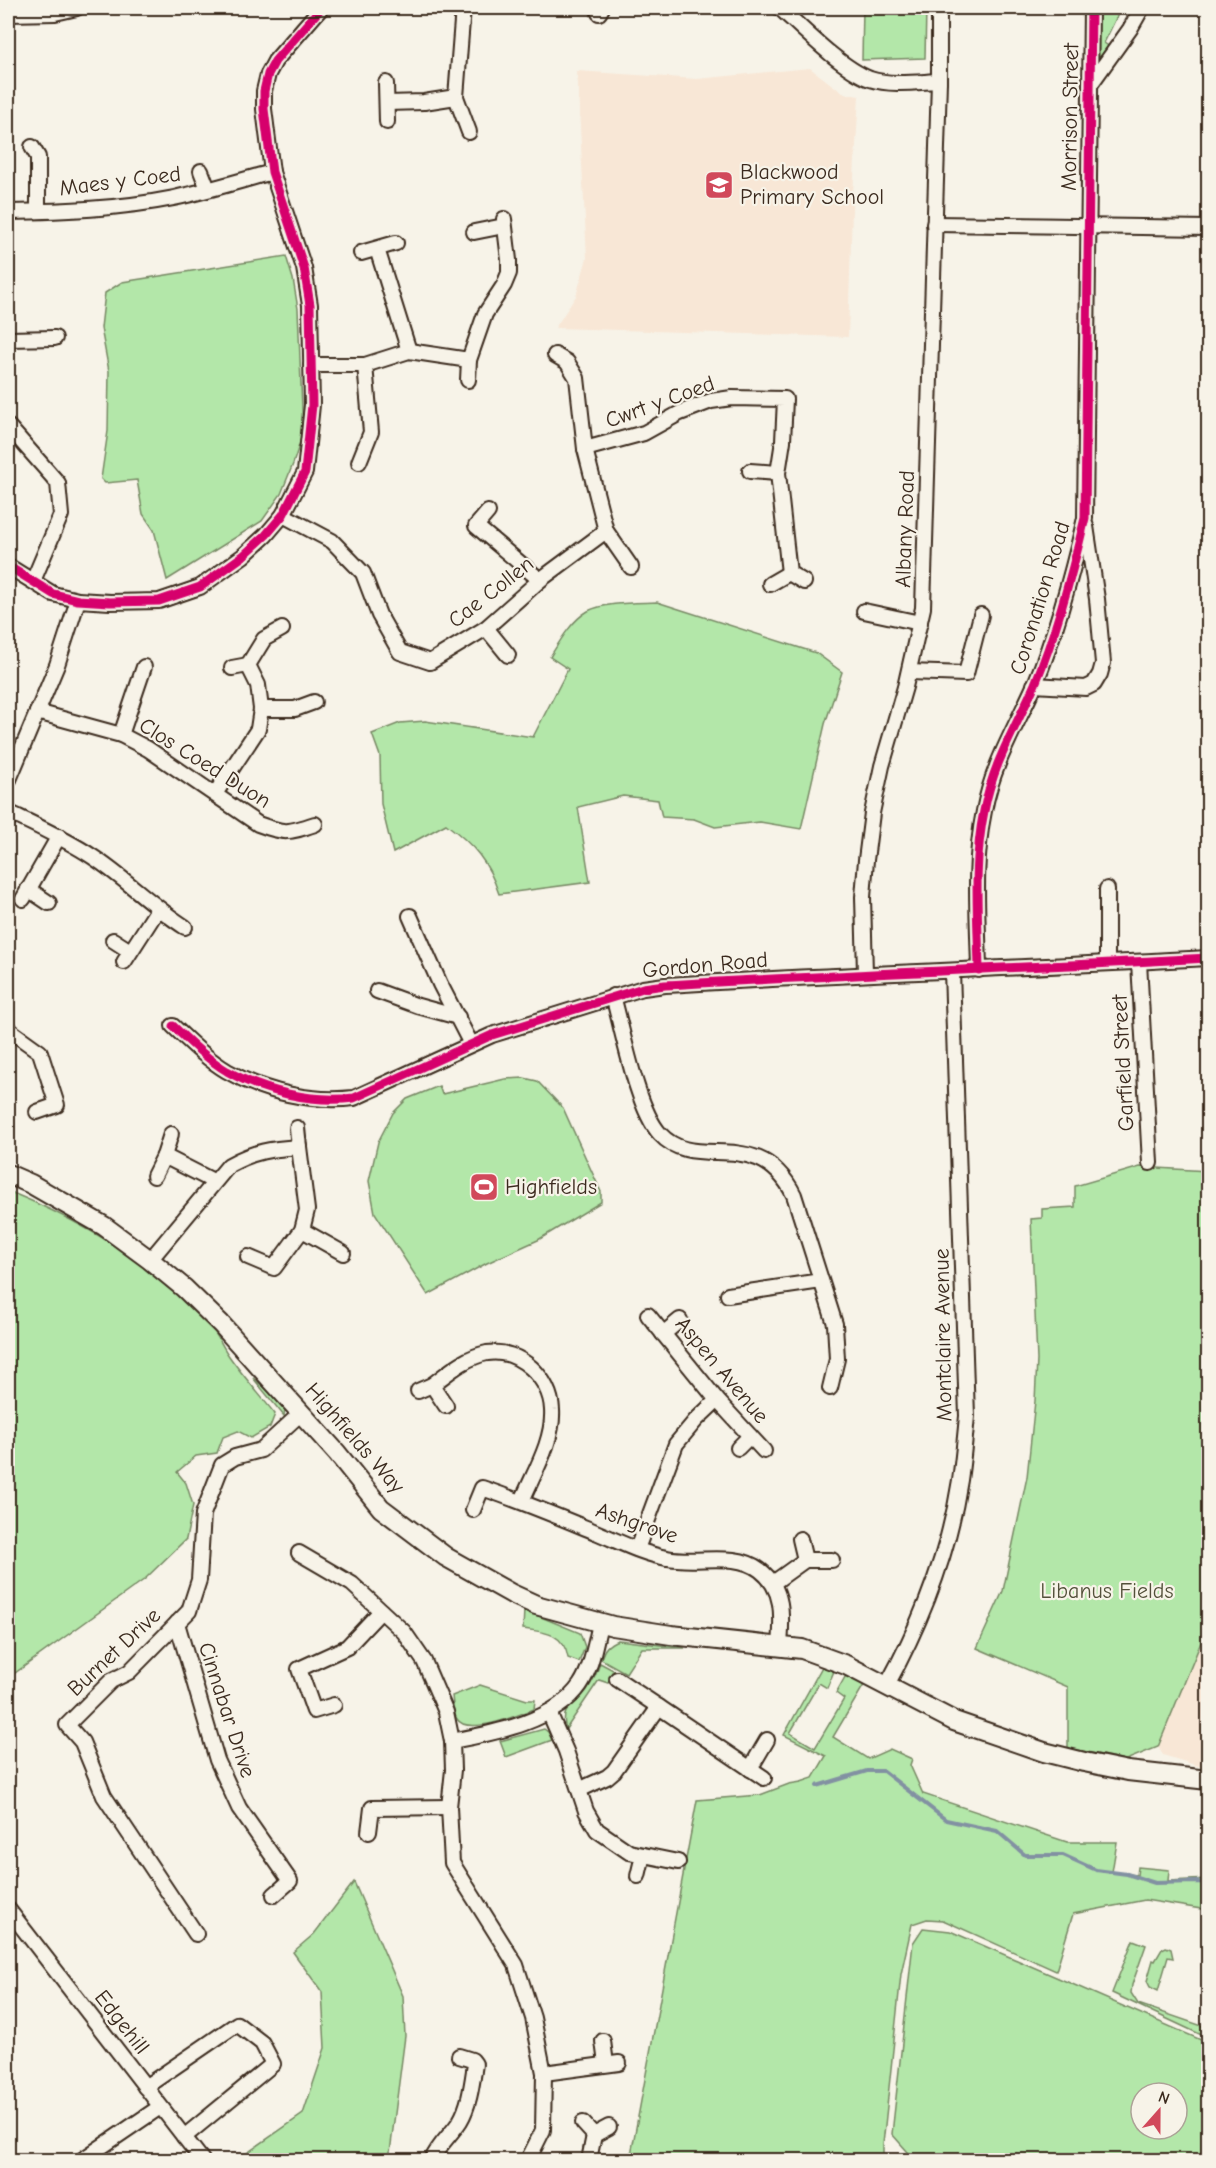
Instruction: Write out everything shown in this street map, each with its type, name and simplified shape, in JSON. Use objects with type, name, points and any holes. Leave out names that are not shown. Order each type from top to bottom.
[{"type":"main road","name":"Highfields Way","points":[[8,1174],[31,1184],[104,1226],[150,1260],[184,1288],[221,1324],[301,1413],[381,1508],[446,1557],[536,1605],[600,1624],[671,1635],[780,1646],[825,1656],[888,1685],[954,1721],[992,1734],[1054,1754],[1128,1770],[1209,1780]]},
{"type":"street","points":[[8,14],[55,13],[77,8]]},
{"type":"street","points":[[8,566],[53,594],[78,600],[110,602],[159,600],[200,587],[243,556],[283,515],[305,472],[312,405],[310,305],[304,268],[272,172],[264,91],[274,61],[321,8]]},
{"type":"street","points":[[463,8],[456,97],[469,132]]},
{"type":"street","points":[[780,8],[841,61],[871,79],[892,83],[939,81]]},
{"type":"street","name":"Albany Road","points":[[865,973],[863,897],[866,860],[882,766],[909,672],[923,608],[939,81],[939,8]]},
{"type":"street","name":"Morrison Street","points":[[1088,226],[1091,8]]},
{"type":"street","name":"Morrison Street","points":[[1090,85],[1130,29],[1142,8]]},
{"type":"street","points":[[386,83],[387,122]]},
{"type":"street","points":[[387,103],[424,102],[456,97]]},
{"type":"street","name":"Maes y Coed","points":[[32,147],[38,157],[38,211]]},
{"type":"street","name":"Maes y Coed","points":[[201,171],[208,189]]},
{"type":"street","name":"Maes y Coed","points":[[8,212],[86,209],[136,204],[173,198],[272,172]]},
{"type":"street","points":[[468,380],[469,360],[484,314],[504,285],[509,273],[504,222],[474,232]]},
{"type":"street","points":[[934,224],[1209,228]]},
{"type":"street","name":"Coronation Road","points":[[1034,685],[1086,688],[1095,684],[1103,663],[1085,518],[1088,226]]},
{"type":"street","points":[[361,253],[396,243]]},
{"type":"street","points":[[377,249],[409,351]]},
{"type":"street","points":[[8,339],[55,338]]},
{"type":"street","points":[[311,365],[365,365],[409,351],[469,360]]},
{"type":"street","points":[[555,355],[567,362],[577,378],[585,449],[606,531],[631,567]]},
{"type":"street","points":[[359,462],[371,432],[365,365]]},
{"type":"street","points":[[785,399],[783,441],[777,473],[789,573]]},
{"type":"street","name":"Cwrt y Coed","points":[[585,449],[644,433],[680,413],[711,400],[799,399]]},
{"type":"street","points":[[8,426],[58,483],[61,515],[33,581]]},
{"type":"street","points":[[750,471],[777,473]]},
{"type":"street","points":[[488,512],[476,526],[540,580]]},
{"type":"street","name":"Cae Collen","points":[[283,515],[332,541],[363,573],[379,615],[400,652],[430,662],[486,628],[540,580],[606,531]]},
{"type":"street","name":"Coronation Road","points":[[979,970],[976,864],[984,808],[1006,743],[1034,685],[1064,598],[1085,518]]},
{"type":"street","points":[[789,573],[804,582]]},
{"type":"street","points":[[770,584],[789,573]]},
{"type":"street","points":[[8,782],[14,748],[37,712],[57,665],[78,600]]},
{"type":"street","points":[[864,611],[920,623]]},
{"type":"street","points":[[909,672],[966,674],[981,615]]},
{"type":"street","points":[[486,628],[508,655]]},
{"type":"street","points":[[231,668],[248,665],[264,639],[282,629]]},
{"type":"street","points":[[215,794],[258,729],[261,709],[258,685],[248,665]]},
{"type":"street","points":[[121,735],[144,667]]},
{"type":"street","points":[[261,709],[295,709],[314,702]]},
{"type":"street","name":"Clos Coed Duon","points":[[37,712],[121,735],[147,749],[258,824],[275,831],[290,833],[315,824]]},
{"type":"street","points":[[8,812],[59,836],[95,858],[158,909],[185,927]]},
{"type":"street","points":[[49,903],[25,894],[59,836]]},
{"type":"street","points":[[1107,889],[1107,963]]},
{"type":"street","points":[[113,940],[127,956],[158,909]]},
{"type":"street","points":[[410,916],[440,984],[471,1044]]},
{"type":"street","name":"Gordon Road","points":[[173,1026],[196,1048],[237,1075],[256,1084],[290,1094],[331,1101],[354,1098],[492,1035],[613,996],[665,985],[865,973],[979,970],[1209,958]]},
{"type":"street","name":"Garfield Street","points":[[1139,962],[1150,1163]]},
{"type":"street","name":"Montclaire Avenue","points":[[888,1685],[909,1644],[940,1565],[960,1481],[967,1416],[952,971]]},
{"type":"street","points":[[377,991],[458,1017]]},
{"type":"street","points":[[613,996],[643,1105],[661,1136],[678,1146],[697,1151],[745,1154],[774,1167],[786,1179],[794,1195],[835,1324],[837,1359],[830,1388]]},
{"type":"street","points":[[8,1029],[40,1052],[57,1105],[37,1112]]},
{"type":"street","points":[[248,1257],[274,1268],[302,1230],[307,1210],[297,1128]]},
{"type":"street","points":[[154,1176],[171,1134]]},
{"type":"street","points":[[150,1260],[213,1181],[229,1165],[246,1155],[264,1150],[299,1147]]},
{"type":"street","points":[[164,1156],[213,1181]]},
{"type":"street","points":[[302,1230],[343,1253]]},
{"type":"street","points":[[728,1295],[821,1281]]},
{"type":"street","name":"Aspen Avenue","points":[[648,1315],[717,1400],[764,1451]]},
{"type":"street","points":[[663,1334],[681,1320]]},
{"type":"street","points":[[418,1391],[432,1385],[472,1358],[489,1353],[505,1354],[521,1360],[534,1370],[544,1381],[550,1397],[551,1426],[522,1501]]},
{"type":"street","points":[[432,1385],[446,1406]]},
{"type":"street","points":[[637,1549],[676,1444],[717,1400]]},
{"type":"street","name":"Burnet Drive","points":[[196,1934],[104,1796],[82,1742],[67,1725],[111,1681],[129,1672],[189,1611],[200,1580],[203,1514],[222,1465],[235,1457],[261,1450],[301,1413]]},
{"type":"street","points":[[738,1448],[750,1436]]},
{"type":"street","name":"Ashgrove","points":[[473,1510],[482,1488],[522,1501],[637,1549],[665,1558],[688,1561],[742,1560],[762,1571],[773,1583]]},
{"type":"street","points":[[800,1539],[805,1560]]},
{"type":"street","points":[[299,1553],[352,1584],[404,1632],[424,1661],[446,1712],[452,1741],[453,1770],[449,1808],[453,1863],[516,1965],[533,2018],[544,2073],[543,2130],[528,2160]]},
{"type":"street","points":[[780,1646],[782,1608],[773,1583],[805,1560],[832,1560]]},
{"type":"street","points":[[334,1705],[314,1711],[299,1669],[347,1647],[381,1611]]},
{"type":"street","name":"Cinnabar Drive","points":[[177,1623],[217,1760],[240,1808],[290,1881],[274,1895]]},
{"type":"street","points":[[452,1741],[513,1728],[549,1712],[571,1695],[579,1686],[592,1659],[600,1624]]},
{"type":"street","points":[[617,1679],[764,1778]]},
{"type":"street","points":[[579,1790],[607,1777],[614,1771],[658,1707]]},
{"type":"street","points":[[549,1712],[566,1751],[586,1811],[597,1830],[629,1852],[678,1862]]},
{"type":"street","points":[[750,1769],[767,1740]]},
{"type":"street","points":[[369,1832],[372,1808],[449,1808]]},
{"type":"street","points":[[638,1876],[643,1855]]},
{"type":"street","name":"Edgehill","points":[[8,1909],[202,2160]]},
{"type":"street","points":[[145,2087],[237,2024],[262,2043],[273,2064],[184,2137]]},
{"type":"street","points":[[544,2073],[612,2063],[603,2041]]},
{"type":"street","points":[[432,2160],[464,2113],[470,2095],[475,2064],[472,2060],[459,2056]]},
{"type":"street","points":[[82,2160],[160,2107]]},
{"type":"street","points":[[583,2123],[594,2134]]},
{"type":"street","points":[[594,2134],[609,2127]]},
{"type":"street","points":[[589,2160],[594,2134]]},
{"type":"shaded area","name":"Blackwood Primary School","points":[[810,68],[843,93],[859,96],[848,337],[555,328],[576,296],[587,258],[577,71],[697,79]]},
{"type":"shaded area","points":[[1208,1625],[1208,1769],[1163,1755],[1158,1747]]},
{"type":"green space","points":[[863,8],[926,8],[925,58],[862,60]]},
{"type":"green space","points":[[1103,8],[1121,8],[1104,43],[1110,47],[1098,62],[1098,15]]},
{"type":"green space","points":[[286,256],[298,309],[303,433],[293,464],[281,494],[262,521],[167,580],[154,530],[143,514],[137,480],[105,483],[101,479],[108,431],[109,371],[101,328],[105,293],[122,282]]},
{"type":"green space","points":[[657,602],[816,653],[842,672],[825,724],[801,829],[760,822],[715,827],[694,819],[662,817],[658,800],[623,796],[578,807],[590,882],[499,894],[479,854],[446,824],[393,853],[381,804],[380,756],[372,734],[400,723],[425,721],[533,737],[568,669],[550,657],[571,626],[582,615],[595,608]]},
{"type":"green space","name":"Highfields","points":[[524,1078],[537,1081],[563,1108],[601,1192],[601,1202],[538,1240],[487,1263],[428,1295],[375,1213],[369,1181],[378,1142],[393,1113],[407,1099],[439,1086],[442,1094],[505,1079]]},
{"type":"green space","name":"Libanus Fields","points":[[1140,1167],[1208,1171],[1208,1625],[1158,1747],[1126,1760],[1068,1748],[1068,1687],[977,1648],[1003,1591],[1027,1477],[1037,1360],[1031,1219],[1042,1218],[1042,1209],[1075,1207],[1075,1186]]},
{"type":"green space","points":[[8,1191],[92,1231],[144,1265],[168,1285],[217,1335],[234,1363],[275,1414],[270,1427],[251,1438],[238,1431],[223,1437],[217,1453],[196,1456],[177,1472],[186,1483],[193,1505],[186,1539],[145,1579],[8,1678]]},
{"type":"green space","points":[[253,1378],[276,1397],[285,1408],[284,1416]]},
{"type":"green space","points":[[524,1610],[580,1633],[585,1647],[579,1662],[568,1658],[562,1643],[552,1635],[523,1629]]},
{"type":"green space","points":[[618,1640],[685,1648],[642,1648],[626,1673],[601,1659],[607,1647]]},
{"type":"green space","points":[[600,1663],[615,1671],[608,1683],[599,1680],[566,1729],[564,1721],[567,1711],[587,1690]]},
{"type":"green space","points":[[823,1665],[834,1671],[827,1688],[819,1683],[790,1733],[815,1748],[844,1699],[836,1693],[847,1676],[864,1685],[833,1737],[868,1759],[890,1749],[912,1759],[910,1765],[923,1794],[1067,1842],[1117,1842],[1112,1872],[1137,1875],[1138,1867],[1169,1870],[1168,1881],[1208,1879],[1208,1910],[1145,1900],[1073,1914],[1056,1971],[943,1920],[927,1919],[912,1924],[901,1974],[883,2160],[630,2160],[697,1800],[760,1795],[813,1778],[826,1756],[784,1735]]},
{"type":"green space","points":[[480,1685],[527,1700],[535,1700],[534,1709],[494,1723],[463,1724],[455,1714],[452,1696]]},
{"type":"green space","points":[[544,1729],[552,1740],[506,1757],[500,1741]]},
{"type":"green space","points":[[354,1882],[403,1996],[405,2036],[389,2160],[237,2160],[303,2114],[325,2048],[322,1992],[293,1952],[314,1934]]},
{"type":"green space","points":[[923,1928],[950,1931],[1208,2043],[1208,2160],[915,2160],[892,2134],[913,1943]]},
{"type":"green space","points":[[1133,1940],[1146,1945],[1132,1985],[1131,1993],[1138,2004],[1208,2028],[1208,2038],[1112,1993]]},
{"type":"green space","points":[[1166,1947],[1171,1949],[1173,1958],[1168,1957],[1158,1991],[1150,1987],[1147,1981],[1153,1960],[1155,1961],[1162,1949]]},
{"type":"waterway","points":[[817,1786],[867,1771],[883,1771],[946,1820],[997,1831],[1025,1855],[1063,1855],[1096,1870],[1127,1874],[1155,1883],[1208,1883]]},
{"type":"cycle path","points":[[8,566],[53,594],[78,600],[159,601],[200,587],[243,556],[283,515],[305,472],[312,405],[310,305],[304,268],[272,172],[264,91],[268,74],[275,61],[321,8]]},
{"type":"cycle path","points":[[979,970],[977,871],[984,811],[999,761],[1035,684],[1050,644],[1085,518],[1091,8]]},
{"type":"cycle path","points":[[173,1026],[227,1071],[257,1085],[305,1097],[354,1098],[492,1035],[643,988],[733,981],[1208,958]]},
{"type":"place","name":"Blackwood Primary School","points":[[719,185]]},
{"type":"place","name":"Highfields","points":[[484,1187]]}]
